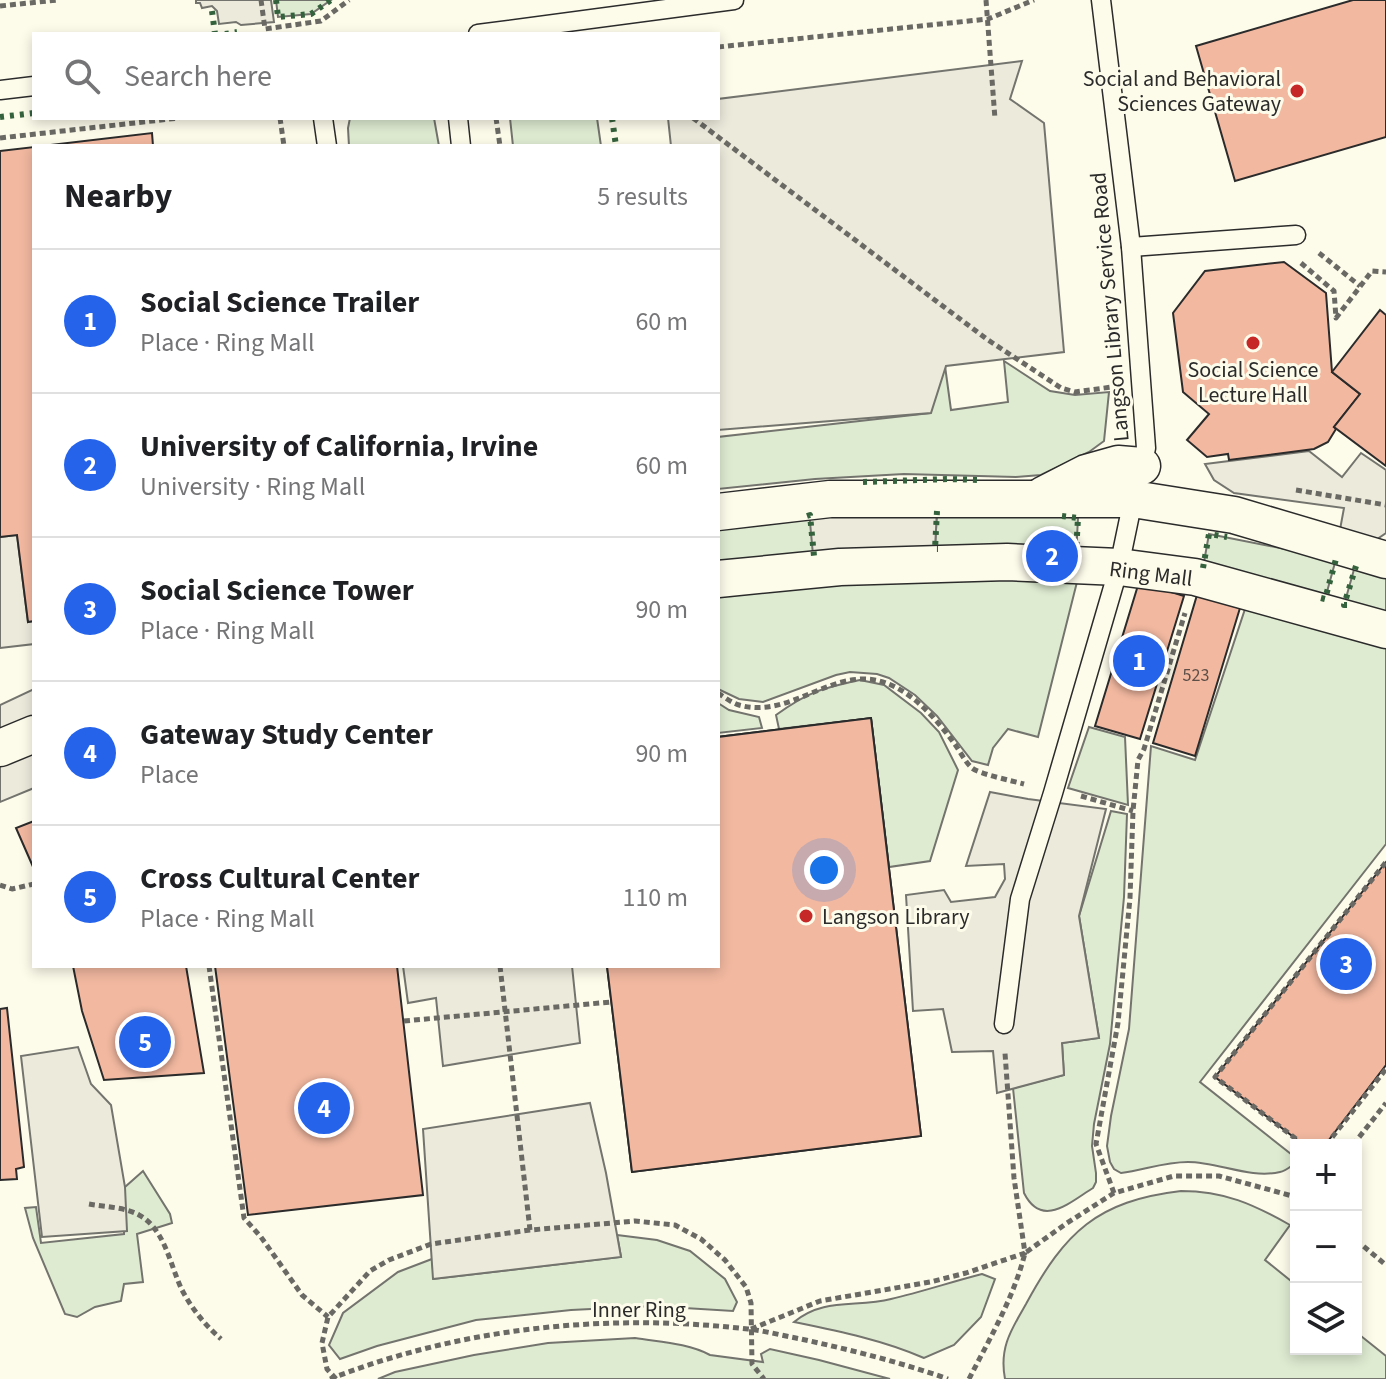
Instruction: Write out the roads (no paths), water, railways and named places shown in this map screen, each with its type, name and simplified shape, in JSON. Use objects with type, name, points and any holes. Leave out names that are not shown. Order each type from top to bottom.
[{"type":"street","points":[[720,512],[830,499],[1038,498],[1138,483],[1386,560]]},
{"type":"street","name":"Ring Mall","points":[[720,579],[868,566],[1007,562],[1119,567],[1195,577],[1386,630]]},
{"type":"street","points":[[0,748],[32,735]]},
{"type":"lane","points":[[493,32],[734,0]]},
{"type":"lane","name":"Langson Library Service Road","points":[[1004,1024],[1020,899],[1119,567],[1146,448],[1131,247],[1101,0]]},
{"type":"lane","points":[[0,90],[32,86]]},
{"type":"lane","points":[[323,120],[327,144]]},
{"type":"lane","points":[[458,120],[461,144]]},
{"type":"lane","points":[[1131,247],[1296,235]]},
{"type":"place","name":"Social and Behavioral Sciences Gateway","points":[[1297,91]]},
{"type":"place","name":"Social Science Lecture Hall","points":[[1253,343]]},
{"type":"place","name":"University of California, Irvine","points":[[1052,556]]},
{"type":"place","name":"Social Science Trailer","points":[[1139,661]]},
{"type":"place","name":"Langson Library","points":[[806,916]]},
{"type":"place","name":"Social Science Tower","points":[[1346,964]]},
{"type":"place","name":"Cross Cultural Center","points":[[145,1042]]},
{"type":"place","name":"Gateway Study Center","points":[[324,1108]]}]
